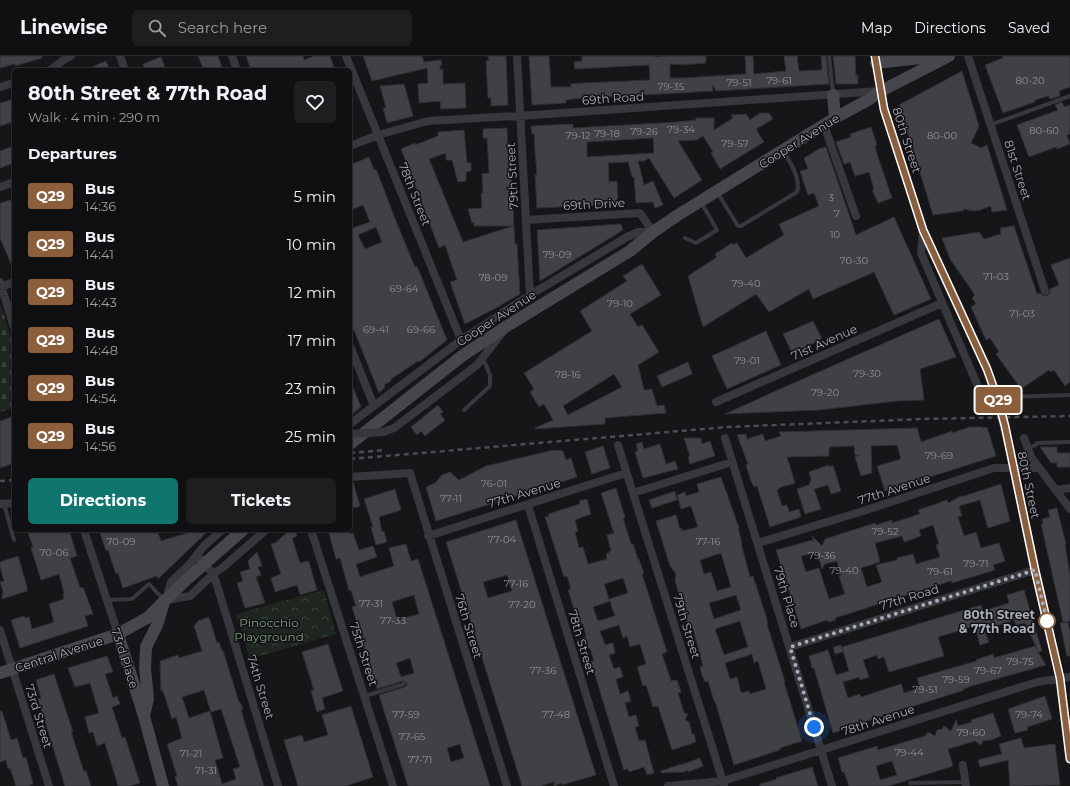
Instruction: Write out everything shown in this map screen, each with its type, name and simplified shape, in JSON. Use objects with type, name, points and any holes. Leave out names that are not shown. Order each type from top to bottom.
[{"type":"main road","points":[[876,59],[939,56]]},
{"type":"main road","name":"Cooper Avenue","points":[[352,442],[462,356],[507,326],[630,250],[653,232],[701,201],[835,118],[881,91],[949,56]]},
{"type":"main road","points":[[833,95],[835,118]]},
{"type":"main road","points":[[118,634],[147,618],[201,559],[239,532]]},
{"type":"main road","points":[[144,716],[148,699],[145,668],[146,647],[157,625],[165,600]]},
{"type":"main road","name":"Central Avenue","points":[[0,673],[118,634]]},
{"type":"main road","name":"73rd Place","points":[[118,634],[144,716],[163,786]]},
{"type":"street","points":[[54,68],[62,60],[71,56]]},
{"type":"street","points":[[120,56],[124,68]]},
{"type":"street","points":[[232,56],[237,68]]},
{"type":"street","name":"78th Street","points":[[346,56],[351,68]]},
{"type":"street","name":"79th Street","points":[[517,56],[530,295]]},
{"type":"street","name":"81st Street","points":[[968,56],[1045,291]]},
{"type":"street","name":"80th Street","points":[[876,59],[885,113],[923,230],[987,369],[998,400],[1060,678],[1070,759]]},
{"type":"street","name":"78th Street","points":[[352,71],[461,340]]},
{"type":"street","points":[[0,87],[12,84]]},
{"type":"street","name":"69th Road","points":[[352,145],[378,135],[428,121],[881,91]]},
{"type":"street","points":[[824,125],[856,216]]},
{"type":"street","points":[[0,187],[12,183]]},
{"type":"street","name":"69th Drive","points":[[526,220],[640,213],[653,232]]},
{"type":"street","name":"80th Street","points":[[923,230],[920,253],[982,396]]},
{"type":"street","name":"Cooper Avenue","points":[[352,422],[461,340],[530,295],[627,237],[638,232],[653,232]]},
{"type":"street","points":[[12,282],[1,284],[12,320]]},
{"type":"street","name":"71st Avenue","points":[[716,402],[942,303]]},
{"type":"street","name":"Cooper Avenue","points":[[352,434],[383,432],[394,428],[474,367],[483,358],[507,326]]},
{"type":"street","points":[[352,351],[374,406]]},
{"type":"street","name":"79th Place","points":[[725,438],[832,786]]},
{"type":"street","points":[[1024,438],[1031,457],[1038,468],[1070,509]]},
{"type":"street","name":"79th Street","points":[[618,445],[724,783]]},
{"type":"street","points":[[633,493],[732,462]]},
{"type":"street","name":"77th Avenue","points":[[758,543],[860,512],[994,468],[1038,468]]},
{"type":"street","name":"76th Street","points":[[352,477],[410,473],[428,536],[507,786]]},
{"type":"street","name":"77th Avenue","points":[[428,536],[626,473]]},
{"type":"street","points":[[1056,490],[1070,488]]},
{"type":"street","points":[[2,504],[12,503]]},
{"type":"street","name":"78th Street","points":[[528,504],[614,786]]},
{"type":"street","name":"73rd Place","points":[[85,532],[118,634]]},
{"type":"street","points":[[201,559],[204,546],[220,532]]},
{"type":"street","points":[[165,600],[190,596],[213,574],[264,532]]},
{"type":"street","name":"75th Street","points":[[312,532],[393,786]]},
{"type":"street","name":"74th Street","points":[[201,559],[213,574],[219,590],[278,786]]},
{"type":"street","name":"77th Road","points":[[790,647],[1035,570]]},
{"type":"street","name":"73rd Street","points":[[0,630],[49,786]]},
{"type":"street","name":"78th Avenue","points":[[668,786],[724,783],[1037,682],[1070,677]]},
{"type":"street","points":[[963,765],[966,784]]},
{"type":"lane","points":[[829,56],[833,95]]},
{"type":"lane","points":[[990,125],[1070,96]]},
{"type":"lane","points":[[717,191],[738,226],[741,226],[797,192],[798,182],[783,151]]},
{"type":"lane","points":[[685,238],[696,243],[717,230],[701,201]]},
{"type":"lane","points":[[464,410],[490,386],[490,375],[483,358]]},
{"type":"lane","points":[[982,396],[1010,397],[1070,395]]},
{"type":"lane","points":[[1028,448],[1036,445],[1037,443],[1070,442]]},
{"type":"lane","points":[[2,504],[14,540]]},
{"type":"lane","points":[[106,600],[132,599],[149,584],[165,600]]},
{"type":"lane","points":[[364,696],[404,684]]},
{"type":"lane","points":[[910,784],[966,784]]},
{"type":"green space","points":[[0,303],[12,340],[12,409],[0,412]]},
{"type":"green space","name":"Pinocchio Playground","points":[[324,590],[336,634],[250,659],[236,614]]},
{"type":"building","points":[[0,56],[42,56],[42,58],[15,66],[15,64],[0,68]]},
{"type":"building","points":[[198,56],[218,56],[222,68],[203,68]]},
{"type":"building","points":[[246,56],[303,56],[304,60],[314,56],[330,56],[334,68],[250,68]]},
{"type":"building","points":[[363,56],[422,56],[424,62],[441,60],[442,65],[440,65],[440,70],[443,69],[443,84],[465,83],[466,108],[441,109],[440,101],[419,103],[418,84],[428,83],[427,68],[372,81]]},
{"type":"building","points":[[488,56],[506,56],[508,105],[491,106],[491,98],[488,98],[486,61],[489,60]]},
{"type":"building","points":[[529,56],[549,56],[551,87],[571,87],[571,84],[583,83],[650,80],[649,65],[575,69],[574,62],[582,61],[582,56],[706,56],[706,63],[684,65],[670,64],[670,78],[683,78],[746,74],[745,56],[753,56],[754,74],[786,71],[784,56],[797,56],[799,71],[820,70],[822,69],[821,56],[826,56],[829,84],[716,91],[712,84],[713,91],[573,99],[566,100],[566,103],[532,105]]},
{"type":"building","points":[[833,56],[855,56],[858,84],[836,84]]},
{"type":"building","points":[[1002,56],[1070,56],[1070,87],[1059,91],[1060,96],[1050,99],[1048,96],[1003,113],[985,65],[1003,58]]},
{"type":"building","points":[[161,57],[165,68],[145,68],[143,64]]},
{"type":"building","points":[[106,61],[109,68],[90,68]]},
{"type":"building","points":[[962,71],[979,126],[971,143],[981,148],[987,145],[1007,210],[992,212],[991,206],[980,210],[973,211],[964,209],[963,211],[933,215],[899,105]]},
{"type":"building","points":[[404,84],[413,116],[387,123],[383,108],[386,108],[380,86]]},
{"type":"building","points":[[12,100],[12,122],[0,126],[0,103]]},
{"type":"building","points":[[1062,102],[1064,107],[1070,105],[1070,134],[1067,135],[1070,144],[1057,149],[1056,147],[1029,157],[1017,125],[1058,110],[1055,105]]},
{"type":"building","points":[[760,113],[769,113],[773,119],[756,129],[764,142],[720,169],[711,153],[713,152],[703,136],[697,140],[678,141],[702,180],[674,198],[649,158],[644,161],[638,161],[644,185],[653,181],[663,205],[655,208],[653,202],[636,203],[634,177],[632,177],[628,162],[608,163],[609,182],[617,181],[618,204],[537,208],[535,175],[537,175],[534,134],[532,134],[531,126],[573,124],[573,128],[677,122],[696,120],[696,118],[714,118],[714,130],[733,118],[731,115],[746,114],[750,120]],"holes":[[[653,138],[654,153],[587,157],[587,142]]]},
{"type":"building","points":[[871,127],[877,145],[875,146],[877,154],[892,198],[878,203],[872,190],[874,189],[869,172],[855,176],[850,162],[844,164],[836,142],[851,137],[850,134]]},
{"type":"building","points":[[507,128],[509,172],[511,172],[515,244],[517,244],[520,294],[465,324],[450,282],[457,280],[445,245],[439,248],[401,149],[438,136],[438,132],[464,130],[467,163],[471,163],[471,171],[466,172],[466,181],[458,182],[452,160],[446,160],[446,153],[429,159],[463,242],[513,226],[474,226],[474,222],[472,223],[468,209],[482,208],[482,174],[489,173],[487,138],[483,138],[483,129]]},
{"type":"building","points":[[12,147],[12,164],[0,168],[0,151]]},
{"type":"building","points":[[826,147],[856,235],[894,217],[931,299],[894,315],[874,272],[813,299],[809,289],[769,312],[756,294],[703,327],[688,276],[717,257],[715,254],[732,243],[733,245],[737,243],[746,258],[784,235],[779,224],[819,206],[814,193],[808,195],[800,171],[808,169],[804,158],[819,149]]},
{"type":"building","points":[[369,157],[374,170],[376,169],[415,267],[417,266],[447,340],[419,362],[418,361],[391,379],[391,381],[384,385],[385,387],[379,393],[352,327],[352,228],[370,222],[363,205],[352,209],[352,164]],"holes":[[[376,227],[382,242],[365,249],[358,235]]]},
{"type":"building","points":[[12,200],[12,266],[0,238],[0,203]]},
{"type":"building","points":[[621,224],[623,230],[540,281],[537,230]]},
{"type":"building","points":[[1014,226],[1037,294],[1040,293],[1047,296],[1050,289],[1059,285],[1051,265],[1070,258],[1070,382],[1065,386],[1054,370],[1051,372],[1049,370],[1021,389],[996,354],[999,352],[990,338],[986,340],[971,307],[976,304],[972,298],[975,295],[950,259],[942,238],[979,232],[984,239],[1001,234],[1000,228]]},
{"type":"building","points":[[642,264],[661,295],[630,314],[638,327],[642,325],[659,352],[638,365],[644,390],[652,389],[657,406],[664,405],[666,413],[605,418],[605,424],[535,429],[553,420],[544,404],[539,407],[530,392],[534,389],[524,373],[592,331],[580,311],[627,281],[623,276]],"holes":[[[614,374],[622,387],[568,415],[563,406]]]},
{"type":"building","points":[[939,319],[956,357],[920,369],[924,400],[897,401],[819,410],[725,414],[780,389]]},
{"type":"building","points":[[813,321],[822,339],[792,353],[783,334]]},
{"type":"building","points":[[766,331],[781,365],[727,389],[712,356]]},
{"type":"building","points":[[688,362],[692,374],[662,387],[657,376]]},
{"type":"building","points":[[352,385],[361,407],[352,414]]},
{"type":"building","points":[[438,405],[443,412],[440,414],[445,420],[425,436],[421,431],[417,435],[411,427]]},
{"type":"building","points":[[12,417],[12,464],[0,468],[0,421]]},
{"type":"building","points":[[970,427],[987,427],[996,456],[885,491],[877,466],[901,459],[897,445],[871,446],[872,473],[861,476],[855,457],[860,455],[855,455],[854,446],[829,447],[829,456],[787,457],[795,483],[777,490],[782,506],[787,505],[789,512],[799,509],[801,517],[770,527],[757,486],[754,487],[751,481],[746,465],[748,464],[737,435],[746,434],[747,439],[763,434],[765,441],[781,436],[779,432],[917,428],[921,442],[952,431],[952,433]]},
{"type":"building","points":[[684,438],[701,438],[702,444],[710,441],[715,456],[690,464],[688,457],[690,456]]},
{"type":"building","points":[[642,442],[644,449],[660,444],[666,464],[675,461],[678,469],[643,478],[635,452],[638,451],[636,444]]},
{"type":"building","points":[[603,446],[610,468],[592,474],[585,452]]},
{"type":"building","points":[[1040,447],[1057,447],[1057,453],[1070,453],[1070,467],[1057,467],[1057,463],[1051,463]]},
{"type":"building","points":[[554,450],[563,451],[566,460],[571,458],[577,477],[436,521],[426,487],[435,483],[442,475],[450,472],[459,480],[486,466]]},
{"type":"building","points":[[829,465],[829,467],[833,465],[841,491],[831,494],[828,485],[814,489],[821,509],[805,514],[797,489],[809,485],[811,479],[809,472]]},
{"type":"building","points":[[721,477],[739,528],[741,543],[750,577],[753,576],[766,616],[767,624],[802,741],[734,765],[708,681],[705,682],[702,675],[700,667],[703,666],[693,629],[690,630],[675,581],[676,574],[670,566],[656,521],[676,515],[682,531],[698,527],[691,506],[681,509],[677,495],[685,492],[686,496],[699,492],[697,484]],"holes":[[[721,553],[731,587],[717,591],[711,572],[704,574],[700,560]],[[736,595],[741,610],[714,619],[709,603]],[[740,621],[748,647],[724,655],[715,629]],[[752,654],[754,663],[758,661],[766,689],[750,694],[749,691],[741,693],[737,677],[730,679],[725,663]]]},
{"type":"building","points":[[352,482],[360,506],[354,508],[352,503]]},
{"type":"building","points":[[1001,484],[1010,521],[988,528],[980,500],[959,506],[962,516],[958,517],[964,536],[976,532],[981,548],[999,543],[1005,561],[993,565],[995,570],[952,583],[951,581],[835,618],[836,620],[828,622],[827,620],[801,629],[776,550],[813,540],[814,542],[812,536],[822,546],[825,539],[875,523],[876,525],[892,520],[892,523],[920,514],[918,510],[947,500],[948,503],[961,497]],"holes":[[[933,525],[939,544],[936,545],[940,557],[916,564],[913,554],[876,565],[882,582],[867,587],[861,568],[880,562],[875,543],[902,536],[904,542],[921,536],[919,530]],[[817,552],[822,569],[825,564],[837,561],[841,575],[839,576],[845,594],[829,599],[819,568],[806,572],[801,556]]]},
{"type":"building","points":[[616,488],[631,544],[633,544],[644,573],[642,574],[667,652],[662,654],[671,681],[677,680],[681,692],[678,693],[684,713],[688,714],[685,720],[689,722],[696,742],[672,750],[658,706],[653,707],[646,685],[643,686],[637,667],[646,664],[640,644],[630,647],[627,636],[623,638],[619,625],[600,631],[605,645],[613,643],[615,653],[609,655],[614,669],[620,667],[623,677],[616,679],[620,694],[628,691],[631,701],[625,703],[629,717],[636,715],[639,726],[635,727],[639,741],[645,740],[654,773],[647,775],[644,767],[629,772],[628,769],[624,770],[591,662],[594,661],[590,648],[587,649],[583,638],[586,637],[583,624],[579,625],[568,590],[571,589],[567,576],[564,577],[545,517],[549,516],[548,514],[580,504],[579,501],[587,499],[591,514],[575,520],[578,531],[575,532],[579,548],[583,547],[588,564],[607,559],[606,554],[611,551],[607,535],[614,533],[601,493]],"holes":[[[623,578],[628,593],[609,599],[604,584]],[[610,601],[615,616],[598,621],[593,607]]]},
{"type":"building","points":[[395,489],[401,510],[379,517],[382,532],[384,531],[387,542],[376,545],[371,527],[373,527],[364,499]]},
{"type":"building","points":[[675,491],[677,500],[652,508],[649,500]]},
{"type":"building","points":[[1057,508],[1066,544],[1070,575],[1070,621],[1063,622],[1041,524],[1043,524],[1042,519],[1050,517],[1048,510]]},
{"type":"building","points":[[516,520],[596,775],[562,785],[562,783],[554,786],[554,782],[540,786],[522,786],[446,542]],"holes":[[[507,575],[512,591],[488,598],[483,582]]]},
{"type":"building","points":[[28,532],[70,532],[77,556],[70,558],[80,588],[83,587],[93,614],[85,616],[88,626],[20,648],[11,620],[24,616],[25,618],[29,617],[32,629],[54,622],[49,604],[64,599],[59,574],[41,580],[31,548],[33,547]]},
{"type":"building","points":[[100,532],[158,532],[161,541],[188,532],[207,532],[158,579],[157,576],[123,588],[118,573],[116,574],[108,550],[106,551]]},
{"type":"building","points":[[288,532],[296,532],[297,536],[292,538],[300,563],[309,562],[317,590],[300,595],[297,585],[275,592],[271,578],[281,574],[271,544],[275,543]]},
{"type":"building","points":[[329,532],[353,533],[359,550],[373,546],[377,557],[356,564],[360,577],[394,566],[389,548],[406,544],[411,561],[418,559],[490,786],[408,786],[379,695],[405,687],[407,683],[403,681],[377,689],[352,607],[356,606],[351,590],[349,591],[340,558],[336,559]],"holes":[[[414,595],[419,614],[397,620],[392,602]],[[410,658],[414,673],[401,677],[396,663]],[[460,744],[464,758],[451,762],[447,748]]]},
{"type":"building","points":[[257,552],[262,566],[258,567],[261,575],[256,577],[265,603],[245,608],[237,583],[243,581],[240,572],[250,569],[248,561]]},
{"type":"building","points":[[18,556],[27,591],[2,599],[3,592],[0,582],[4,581],[0,562]]},
{"type":"building","points":[[1024,590],[1042,651],[1038,652],[1046,665],[975,685],[963,689],[964,690],[833,733],[814,668],[812,668],[809,656],[828,650],[836,675],[849,671],[842,647],[981,605],[983,611],[1009,603],[1007,595]],"holes":[[[1014,620],[1016,625],[1025,623],[1038,651],[1035,646],[994,658],[993,654],[976,660],[977,661],[917,678],[920,688],[904,693],[901,684],[861,697],[860,694],[848,698],[843,682],[859,677],[860,680],[869,677],[863,660],[877,655],[878,659],[884,657],[889,672],[944,656],[938,637],[975,626],[980,645],[989,642],[984,630]]]},
{"type":"building","points":[[209,617],[217,643],[219,642],[223,651],[239,702],[243,709],[241,710],[264,786],[178,786],[175,777],[177,776],[167,744],[182,738],[176,717],[172,719],[163,691],[161,691],[160,661],[178,655],[179,658],[202,651],[194,626],[198,621]],"holes":[[[204,690],[211,712],[221,709],[240,767],[233,769],[236,779],[222,784],[215,760],[223,758],[210,711],[189,718],[182,697]]]},
{"type":"building","points":[[1068,622],[1070,632],[1070,656],[1067,656],[1060,623]]},
{"type":"building","points":[[328,644],[343,691],[322,698],[325,709],[317,712],[311,691],[314,690],[302,652]]},
{"type":"building","points":[[841,645],[843,652],[835,654],[833,647]]},
{"type":"building","points":[[107,656],[113,672],[105,674],[113,698],[117,696],[120,704],[112,707],[122,738],[125,737],[140,783],[130,786],[118,786],[105,743],[97,746],[93,732],[89,733],[85,717],[99,713],[90,683],[75,687],[68,668]]},
{"type":"building","points":[[54,674],[84,772],[86,771],[91,786],[65,786],[38,699],[41,698],[36,680]]},
{"type":"building","points":[[1045,696],[1052,719],[1027,727],[1028,730],[1015,733],[1008,709]]},
{"type":"building","points":[[351,706],[373,777],[346,786],[298,786],[284,740],[302,735],[304,742],[328,735],[322,715]]},
{"type":"building","points":[[0,711],[2,711],[11,740],[17,738],[23,758],[26,757],[33,784],[28,786],[16,786],[10,768],[8,769],[6,760],[0,762]]},
{"type":"building","points":[[993,713],[1001,736],[983,741],[981,745],[975,741],[948,749],[953,766],[889,786],[849,786],[844,772],[842,772],[838,758],[877,746],[878,750],[925,736],[928,732],[935,736],[937,730],[942,729],[944,726],[951,731],[956,720],[958,726],[972,722],[971,720]],"holes":[[[892,761],[897,775],[880,780],[876,766]]]},
{"type":"building","points":[[1021,738],[1024,748],[1055,744],[1060,785],[1010,786],[1008,760],[980,767],[978,760],[1002,754],[999,744]]},
{"type":"building","points":[[700,758],[703,766],[688,772],[688,770],[684,772],[661,773],[661,771]]},
{"type":"building","points":[[812,767],[818,786],[760,786],[760,784],[777,779],[776,778]]},
{"type":"railway","points":[[352,459],[727,427],[923,419],[1070,416]]},
{"type":"railway","points":[[352,453],[385,450]]},
{"type":"railway","points":[[0,481],[12,480]]},
{"type":"bus line","name":"Q29","points":[[875,56],[884,109],[923,230],[987,369],[998,400],[1060,678],[1070,759]]},
{"type":"place","name":"80th Street & 77th Road","points":[[1047,621]]},
{"type":"route","points":[[814,727],[790,647],[1035,570],[1047,621]]}]
